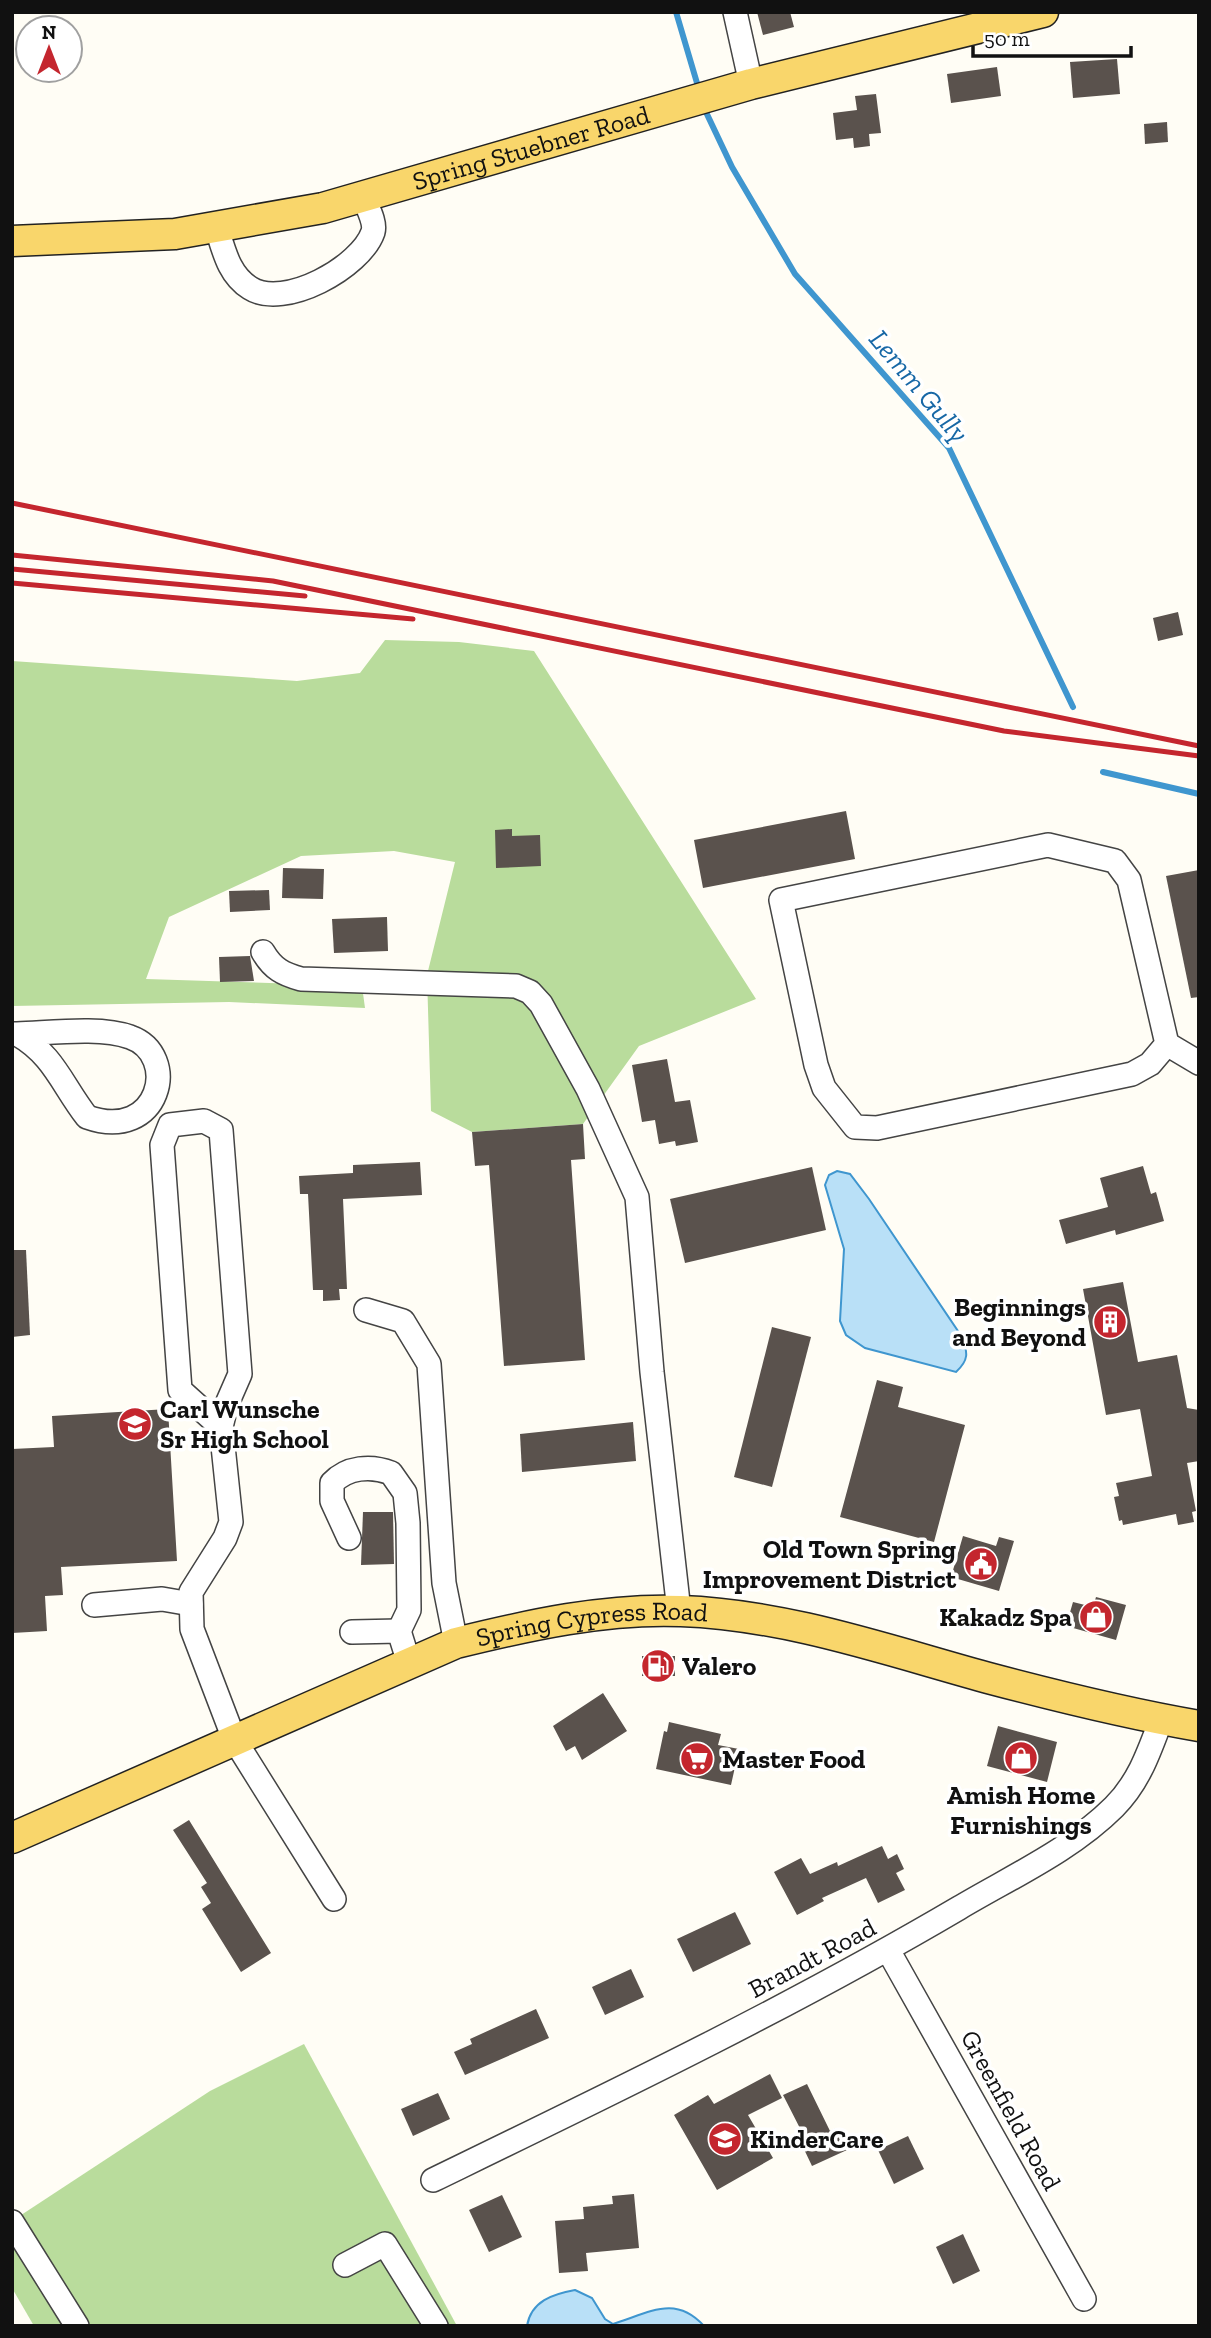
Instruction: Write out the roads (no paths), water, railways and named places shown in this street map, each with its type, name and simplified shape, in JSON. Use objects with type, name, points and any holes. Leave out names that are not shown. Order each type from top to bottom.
[{"type":"main road","name":"Spring Stuebner Road","points":[[12,241],[176,234],[323,208],[751,84],[1013,15],[1043,12]]},
{"type":"main road","name":"Spring Cypress Road","points":[[12,1838],[456,1643],[578,1618],[679,1611],[728,1614],[867,1642],[993,1679],[1161,1720],[1199,1726]]},
{"type":"main road","points":[[1161,1720],[1199,1738]]},
{"type":"street","points":[[735,12],[751,84]]},
{"type":"street","points":[[216,229],[228,264],[251,289],[268,295],[292,294],[337,272],[359,253],[373,233],[373,224],[363,196]]},
{"type":"street","points":[[1167,1044],[1150,1064],[1132,1074],[877,1128],[855,1127],[824,1088],[816,1065],[781,900],[1048,845],[1115,861],[1129,880],[1167,1044],[1199,1063]]},
{"type":"street","points":[[263,952],[271,965],[281,973],[301,979],[516,986],[530,992],[541,1004],[588,1089],[637,1198],[652,1372],[679,1611]]},
{"type":"street","points":[[111,1033],[131,1037],[147,1047],[157,1061],[158,1082],[151,1101],[141,1115],[119,1124],[87,1117],[52,1061],[36,1045],[15,1034],[111,1033]]},
{"type":"street","points":[[221,1427],[180,1390],[162,1145],[170,1125],[204,1121],[221,1130],[240,1374],[226,1406],[221,1427],[231,1522],[225,1538],[191,1592],[192,1629],[234,1739],[334,1899]]},
{"type":"street","points":[[366,1310],[403,1321],[429,1364],[444,1583],[456,1643]]},
{"type":"street","points":[[349,1538],[331,1501],[331,1483],[338,1476],[362,1468],[391,1473],[405,1493],[408,1523],[409,1610],[399,1631],[409,1663]]},
{"type":"street","points":[[94,1605],[162,1599],[191,1604]]},
{"type":"street","points":[[352,1632],[399,1631]]},
{"type":"street","name":"Brandt Road","points":[[433,2180],[651,2074],[888,1950],[1066,1844],[1098,1822],[1136,1782],[1161,1720]]},
{"type":"street","name":"Greenfield Road","points":[[888,1950],[1084,2299]]},
{"type":"street","points":[[12,2222],[77,2326]]},
{"type":"street","points":[[345,2265],[385,2244],[436,2326]]},
{"type":"water","points":[[837,1171],[850,1174],[869,1199],[962,1337],[966,1356],[956,1372],[865,1348],[846,1335],[840,1321],[844,1249],[825,1185],[829,1175]]},
{"type":"water","points":[[575,2290],[592,2298],[605,2319],[613,2324],[650,2311],[672,2308],[693,2316],[704,2326],[527,2326],[533,2310],[544,2300]]},
{"type":"waterway","name":"Lemm Gully","points":[[676,12],[697,83]]},
{"type":"waterway","name":"Lemm Gully","points":[[705,110],[732,167],[795,274],[949,448],[1073,707]]},
{"type":"waterway","name":"Lemm Gully","points":[[1103,772],[1199,794]]},
{"type":"railway","points":[[12,503],[1199,746]]},
{"type":"railway","points":[[12,555],[273,581],[1004,731],[1199,756]]},
{"type":"railway","points":[[12,569],[305,596]]},
{"type":"railway","points":[[12,583],[413,619]]},
{"type":"place","name":"Beginnings and Beyond","points":[[1110,1322]]},
{"type":"place","name":"Carl Wunsche Sr High School","points":[[135,1424]]},
{"type":"place","name":"Old Town Spring Improvement District","points":[[981,1564]]},
{"type":"place","name":"Kakadz Spa","points":[[1096,1617]]},
{"type":"place","name":"Valero","points":[[658,1666]]},
{"type":"place","name":"Amish Home Furnishings","points":[[1021,1758]]},
{"type":"place","name":"Master Food","points":[[697,1759]]},
{"type":"place","name":"KinderCare","points":[[725,2139]]}]
